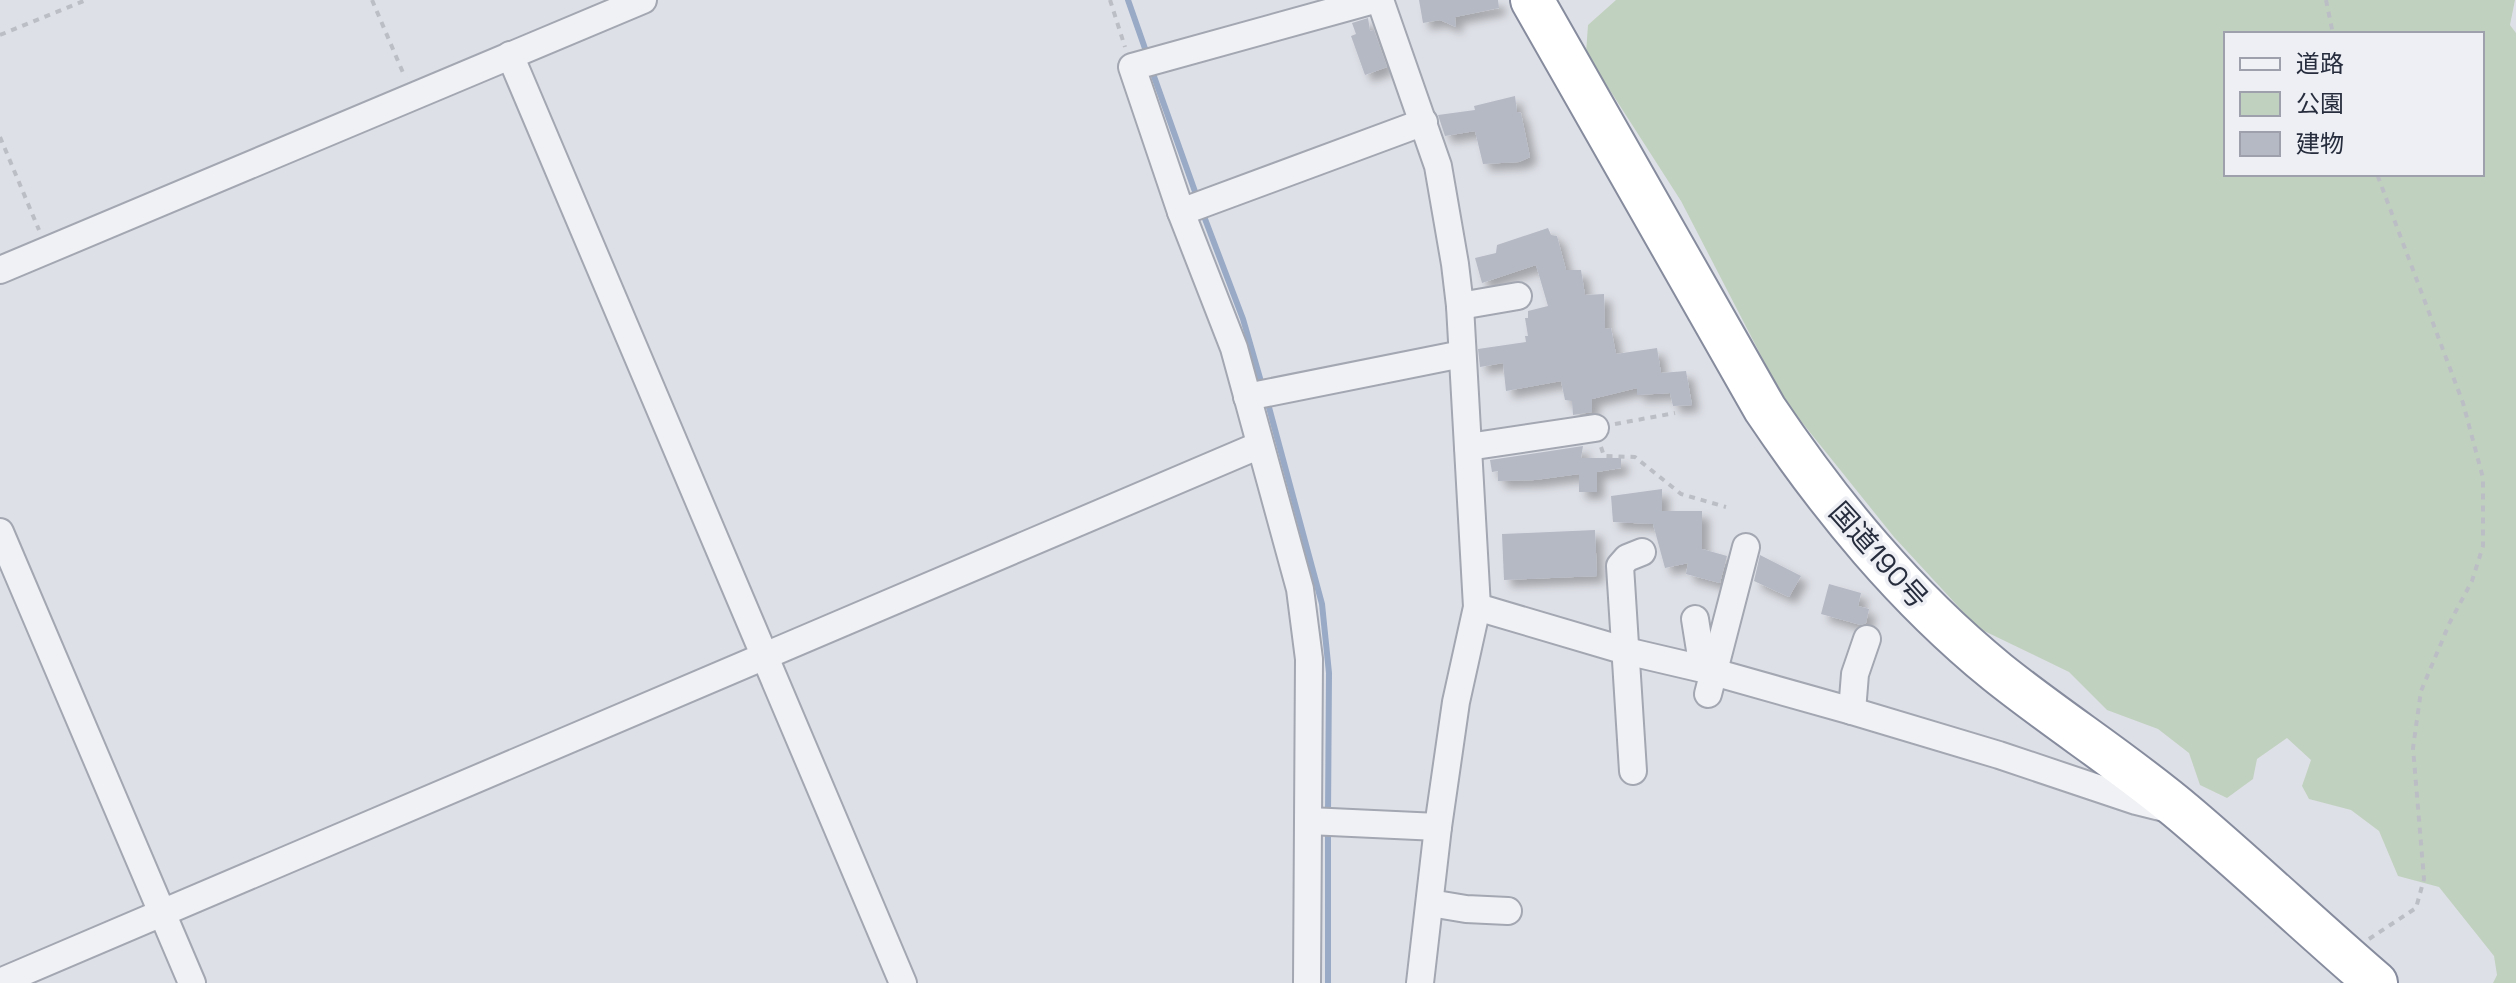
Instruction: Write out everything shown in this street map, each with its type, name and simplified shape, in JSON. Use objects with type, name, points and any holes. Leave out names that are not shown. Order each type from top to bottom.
[{"type":"highway","name":"国道190号","points":[[1532,0],[1765,409],[1805,469],[1849,525],[1911,595],[1996,671],[2184,813],[2376,983]]},
{"type":"street","points":[[0,270],[643,0]]},
{"type":"street","points":[[1307,983],[1309,659],[1300,589],[1234,348],[1181,212],[1132,67],[1374,0]]},
{"type":"street","points":[[1380,0],[1438,166],[1455,264],[1477,607],[1456,702],[1420,983]]},
{"type":"street","points":[[510,55],[903,983]]},
{"type":"street","points":[[1181,212],[1424,122]]},
{"type":"street","points":[[1460,306],[1518,296]]},
{"type":"street","points":[[1247,397],[1462,354]]},
{"type":"street","points":[[1468,447],[1595,428]]},
{"type":"street","points":[[0,982],[1260,445]]},
{"type":"street","points":[[0,532],[192,983]]},
{"type":"street","points":[[1708,679],[1746,547]]},
{"type":"street","points":[[1633,771],[1620,566],[1627,558],[1642,552]]},
{"type":"street","points":[[1477,607],[1708,679],[1852,711],[1999,755],[2136,801],[2184,813]]},
{"type":"street","points":[[1695,619],[1708,679]]},
{"type":"street","points":[[1852,711],[1855,674],[1867,639]]},
{"type":"street","points":[[1309,821],[1438,827]]},
{"type":"street","points":[[1430,903],[1508,911]]},
{"type":"path","points":[[0,35],[86,0]]},
{"type":"path","points":[[372,0],[413,96]]},
{"type":"path","points":[[1110,0],[1132,67]]},
{"type":"path","points":[[2326,0],[2333,32]]},
{"type":"path","points":[[0,137],[48,250]]},
{"type":"path","points":[[2344,955],[2416,908],[2424,879],[2413,748],[2421,691],[2450,622],[2472,581],[2483,546],[2483,478],[2463,403],[2378,176]]},
{"type":"path","points":[[1675,413],[1595,428],[1604,456],[1635,457],[1681,494],[1726,507]]},
{"type":"green space","points":[[1616,0],[2515,0],[2510,25],[2516,33],[2516,983],[2493,983],[2497,975],[2494,956],[2439,887],[2398,876],[2379,831],[2351,810],[2309,799],[2302,786],[2311,760],[2287,738],[2257,759],[2253,779],[2227,798],[2200,785],[2189,753],[2158,729],[2107,710],[2069,672],[1978,628],[1894,537],[1784,400],[1681,201],[1586,53],[1588,25]]},
{"type":"building","points":[[1419,0],[1498,0],[1499,8],[1455,17],[1456,27],[1440,20],[1423,23]]},
{"type":"building","points":[[1368,18],[1370,31],[1374,30],[1387,67],[1365,75],[1351,36],[1356,34],[1352,23]]},
{"type":"building","points":[[1515,96],[1530,157],[1519,162],[1483,164],[1475,131],[1445,136],[1438,115],[1475,110],[1474,106]]},
{"type":"building","points":[[1548,228],[1551,235],[1557,236],[1566,270],[1581,270],[1585,295],[1604,294],[1605,329],[1611,328],[1616,354],[1657,348],[1661,373],[1686,371],[1692,405],[1673,406],[1670,393],[1637,395],[1637,388],[1592,399],[1592,412],[1573,415],[1572,401],[1565,400],[1561,381],[1506,391],[1503,363],[1480,367],[1478,349],[1526,342],[1525,318],[1528,318],[1528,311],[1548,306],[1536,265],[1482,283],[1475,258],[1496,253],[1497,245]]},
{"type":"building","points":[[1583,446],[1581,458],[1621,458],[1621,468],[1597,472],[1597,492],[1579,492],[1579,474],[1498,481],[1498,471],[1492,472],[1490,460]]},
{"type":"building","points":[[1662,489],[1662,511],[1702,511],[1702,549],[1727,556],[1720,583],[1686,574],[1688,563],[1665,568],[1653,524],[1613,522],[1611,496]]},
{"type":"building","points":[[1595,530],[1597,576],[1504,580],[1502,534]]},
{"type":"building","points":[[1760,555],[1801,576],[1789,597],[1754,581]]},
{"type":"building","points":[[1829,584],[1861,593],[1858,606],[1869,609],[1866,623],[1861,625],[1821,614]]},
{"type":"waterway","points":[[1128,0],[1148,57]]},
{"type":"waterway","points":[[1151,68],[1198,200]]},
{"type":"waterway","points":[[1202,211],[1243,319],[1262,385]]},
{"type":"waterway","points":[[1267,400],[1322,604],[1329,673],[1328,817]]},
{"type":"waterway","points":[[1328,828],[1328,983]]}]
